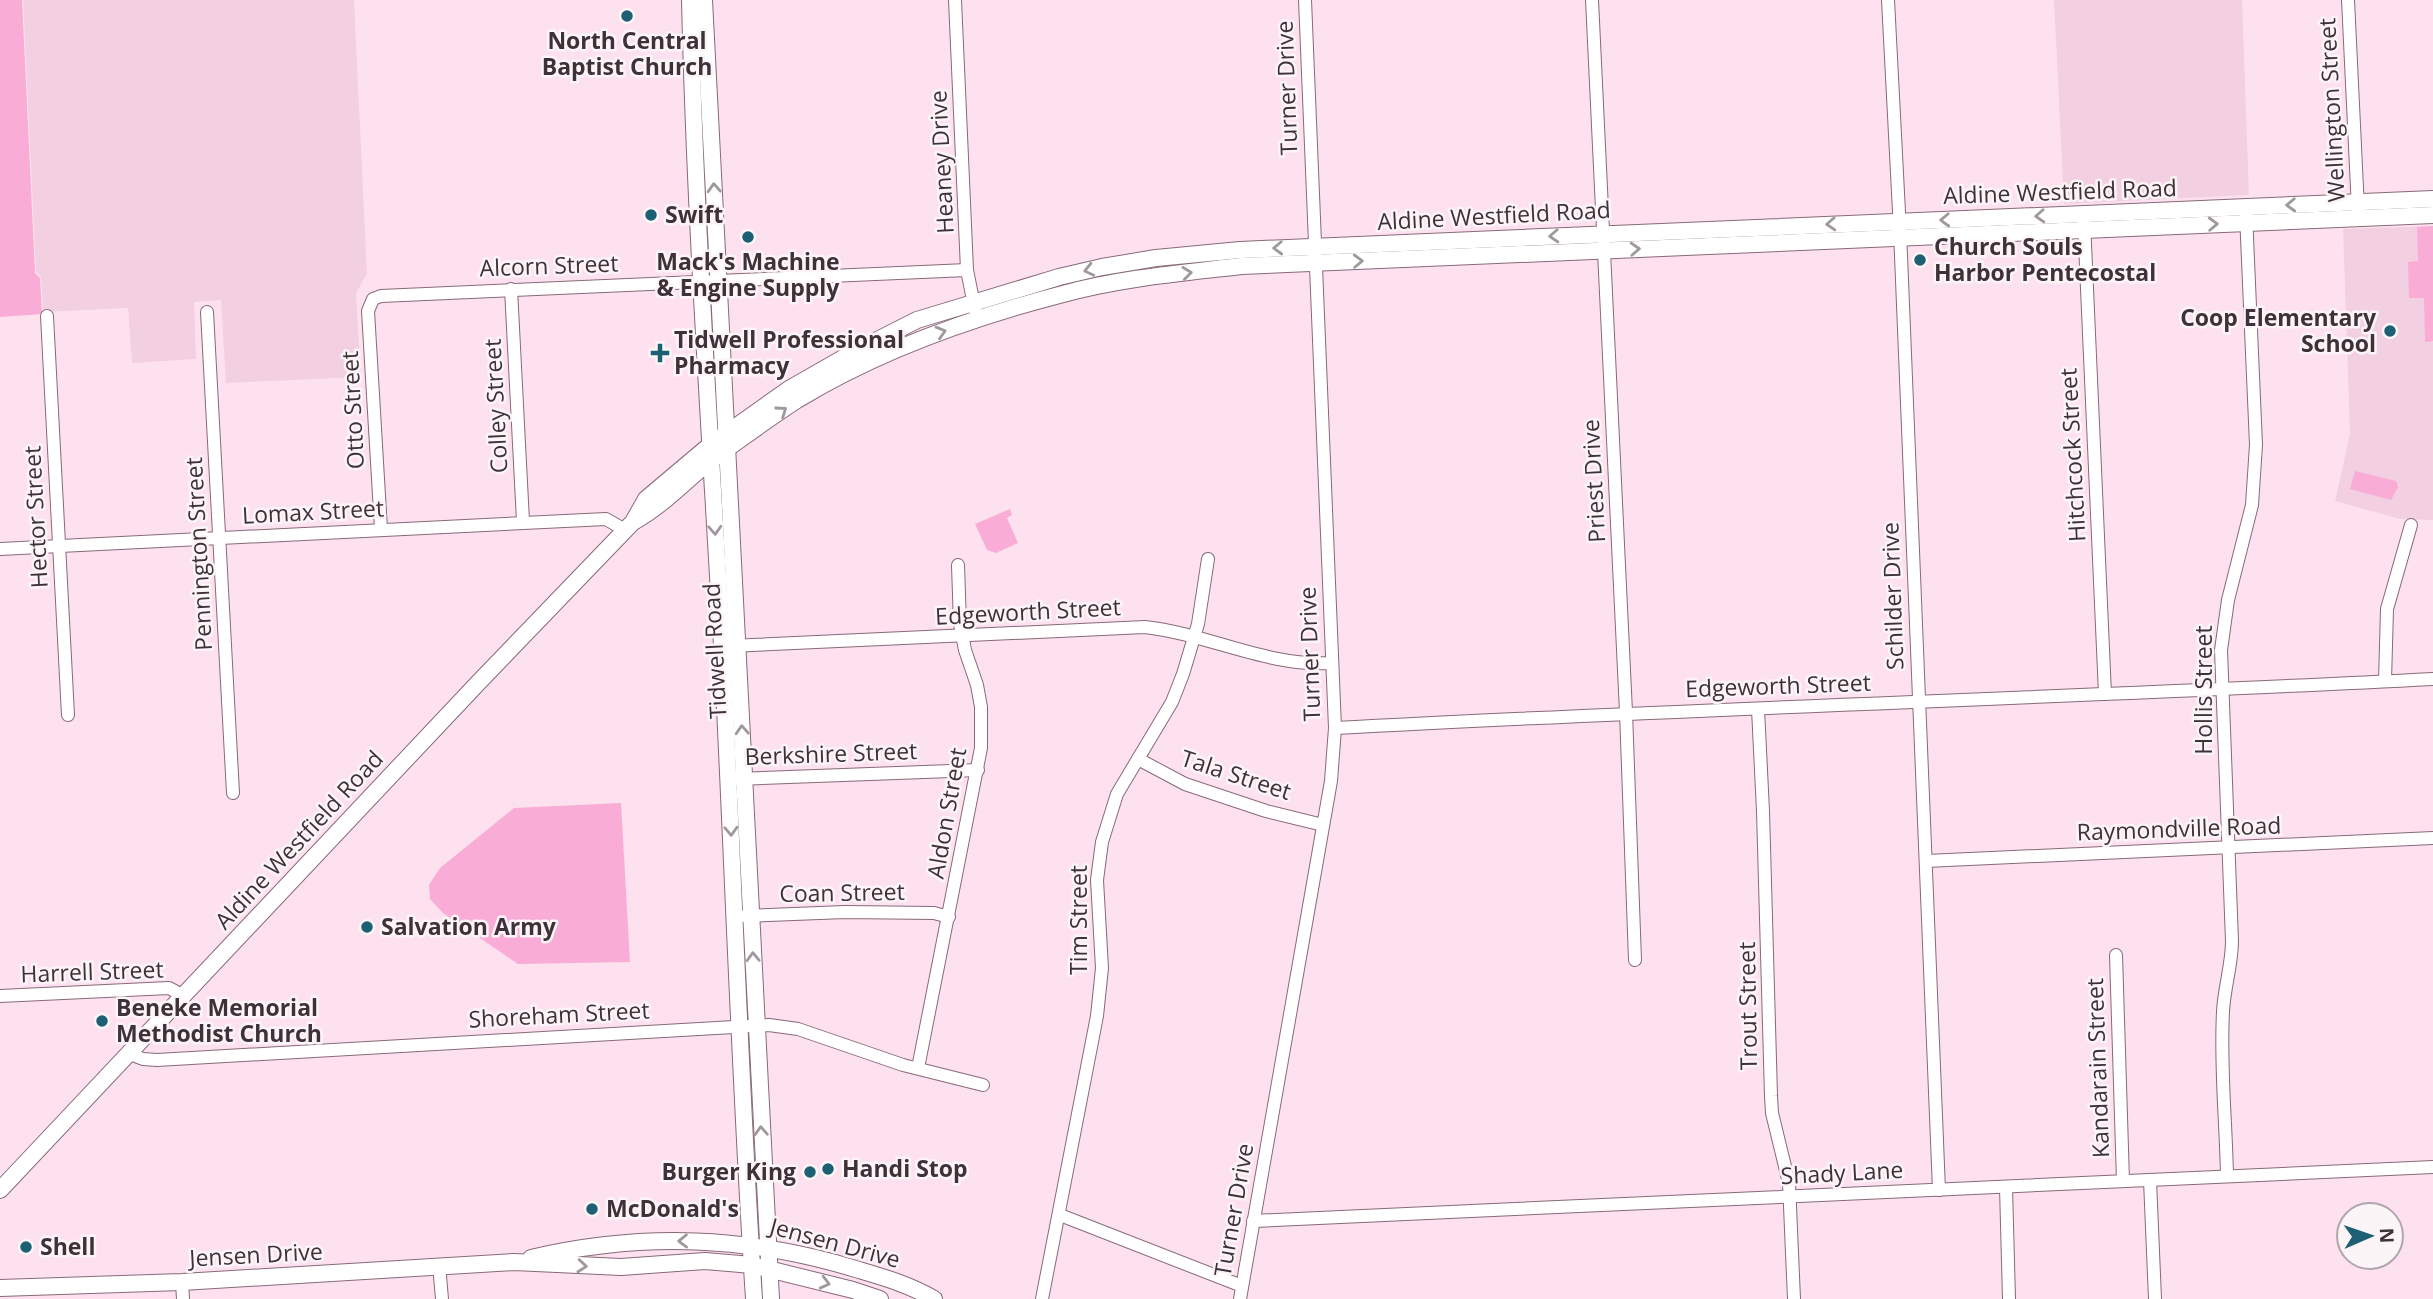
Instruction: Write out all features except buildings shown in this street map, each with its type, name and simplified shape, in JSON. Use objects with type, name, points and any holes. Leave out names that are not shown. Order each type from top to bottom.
[{"type":"main road","name":"Tidwell Road","points":[[690,0],[694,153],[710,453],[730,646]]},
{"type":"main road","name":"Tidwell Road","points":[[704,0],[726,443],[736,779],[734,916],[738,1026],[754,1299]]},
{"type":"main road","points":[[694,153],[712,154]]},
{"type":"main road","name":"Aldine Westfield Road","points":[[855,359],[1063,293],[1115,283],[1315,255],[2358,210],[2433,199]]},
{"type":"main road","name":"Aldine Westfield Road","points":[[2358,210],[2433,215]]},
{"type":"main road","name":"Aldine Westfield Road","points":[[0,1190],[629,526],[655,509],[710,453],[797,401],[855,359],[917,320],[1059,277],[1131,262],[1240,250],[1315,255]]},
{"type":"main road","name":"Tidwell Road","points":[[736,779],[751,916],[771,1299]]},
{"type":"main road","name":"Jensen Drive","points":[[514,1262],[576,1248],[623,1242],[701,1241],[751,1245],[810,1255],[923,1296]]},
{"type":"main road","name":"Jensen Drive","points":[[0,1288],[182,1282],[514,1262],[589,1267],[705,1261],[752,1265],[880,1299]]},
{"type":"street","name":"Heaney Drive","points":[[955,0],[967,270],[978,320]]},
{"type":"street","name":"Turner Drive","points":[[1241,1293],[1331,781],[1335,728],[1305,0]]},
{"type":"street","name":"Priest Drive","points":[[1592,0],[1626,712],[1635,960]]},
{"type":"street","name":"Schilder Drive","points":[[1888,0],[1939,1190]]},
{"type":"street","name":"Wellington Street","points":[[2348,0],[2358,210]]},
{"type":"street","name":"Hollis Street","points":[[2228,1176],[2222,1037],[2225,992],[2232,951],[2221,650],[2228,600],[2245,537],[2255,482],[2256,445],[2246,215]]},
{"type":"street","name":"Hitchcock Street","points":[[2084,222],[2105,694]]},
{"type":"street","name":"Alcorn Street","points":[[381,296],[967,270]]},
{"type":"street","name":"Colley Street","points":[[511,289],[523,521]]},
{"type":"street","name":"Otto Street","points":[[381,296],[373,299],[368,311],[381,529]]},
{"type":"street","name":"Pennington Street","points":[[207,312],[233,793]]},
{"type":"street","name":"Hector Street","points":[[47,316],[68,715]]},
{"type":"street","name":"Lomax Street","points":[[0,549],[523,521],[606,519],[629,526]]},
{"type":"street","points":[[2385,681],[2387,609],[2411,525]]},
{"type":"street","name":"Tim Street","points":[[1042,1299],[1100,998],[1102,968],[1097,880],[1102,842],[1116,794],[1172,702],[1194,637],[1208,559]]},
{"type":"street","name":"Aldon Street","points":[[918,1068],[978,770],[983,726],[981,707],[962,636],[957,565]]},
{"type":"street","name":"Edgeworth Street","points":[[730,646],[1145,627],[1175,631],[1233,649],[1285,660],[1331,663]]},
{"type":"street","name":"Edgeworth Street","points":[[1335,728],[1626,712],[1758,709],[2433,679]]},
{"type":"street","name":"Trout Street","points":[[1758,709],[1772,1113],[1787,1172],[1794,1299]]},
{"type":"street","name":"Tala Street","points":[[1139,759],[1185,784],[1266,811],[1323,825]]},
{"type":"street","name":"Berkshire Street","points":[[736,779],[978,770]]},
{"type":"street","name":"Raymondville Road","points":[[1926,861],[2433,838]]},
{"type":"street","name":"Coan Street","points":[[734,916],[934,913],[949,917]]},
{"type":"street","name":"Kandarain Street","points":[[2116,955],[2123,1181]]},
{"type":"street","name":"Harrell Street","points":[[0,996],[169,988],[184,996]]},
{"type":"street","name":"Shoreham Street","points":[[130,1054],[157,1060],[756,1026],[798,1029],[903,1065],[983,1085]]},
{"type":"street","name":"Shady Lane","points":[[1254,1221],[2433,1167]]},
{"type":"street","points":[[2150,1181],[2155,1299]]},
{"type":"street","points":[[2006,1187],[2009,1299]]},
{"type":"street","points":[[1060,1215],[1241,1293]]},
{"type":"street","points":[[439,1265],[442,1299]]},
{"type":"street","points":[[182,1282],[183,1299]]},
{"type":"shaded area","points":[[0,0],[22,0],[35,273],[40,278],[42,314],[0,317]]},
{"type":"shaded area","points":[[23,0],[354,0],[367,274],[356,293],[361,377],[226,383],[221,300],[194,302],[196,359],[132,363],[128,308],[43,312],[41,277],[36,272]]},
{"type":"shaded area","points":[[2054,0],[2242,0],[2249,195],[2064,204]]},
{"type":"shaded area","name":"Coop Elementary School","points":[[2433,226],[2433,520],[2400,519],[2335,501],[2350,434],[2343,229]]},
{"type":"shaded area","points":[[2433,226],[2433,341],[2425,342],[2424,298],[2409,298],[2408,262],[2418,261],[2417,227]]},
{"type":"shaded area","points":[[2355,471],[2396,481],[2398,487],[2391,500],[2350,489]]},
{"type":"shaded area","points":[[1010,509],[1012,515],[1007,518],[1018,543],[996,553],[987,550],[975,524]]},
{"type":"shaded area","points":[[621,803],[630,962],[518,964],[443,913],[430,899],[429,885],[440,868],[514,808]]},
{"type":"place","name":"North Central Baptist Church","points":[[627,16]]},
{"type":"place","name":"Swift","points":[[651,215]]},
{"type":"place","name":"Mack's Machine & Engine Supply","points":[[748,237]]},
{"type":"place","name":"Church Souls Harbor Pentecostal","points":[[1920,260]]},
{"type":"place","name":"Coop Elementary School","points":[[2390,331]]},
{"type":"place","name":"Tidwell Professional Pharmacy","points":[[660,353]]},
{"type":"place","name":"Salvation Army","points":[[367,927]]},
{"type":"place","name":"Beneke Memorial Methodist Church","points":[[102,1021]]},
{"type":"place","name":"Handi Stop","points":[[828,1169]]},
{"type":"place","name":"Burger King","points":[[810,1172]]},
{"type":"place","name":"McDonald's","points":[[592,1209]]},
{"type":"place","name":"Shell","points":[[26,1247]]}]
